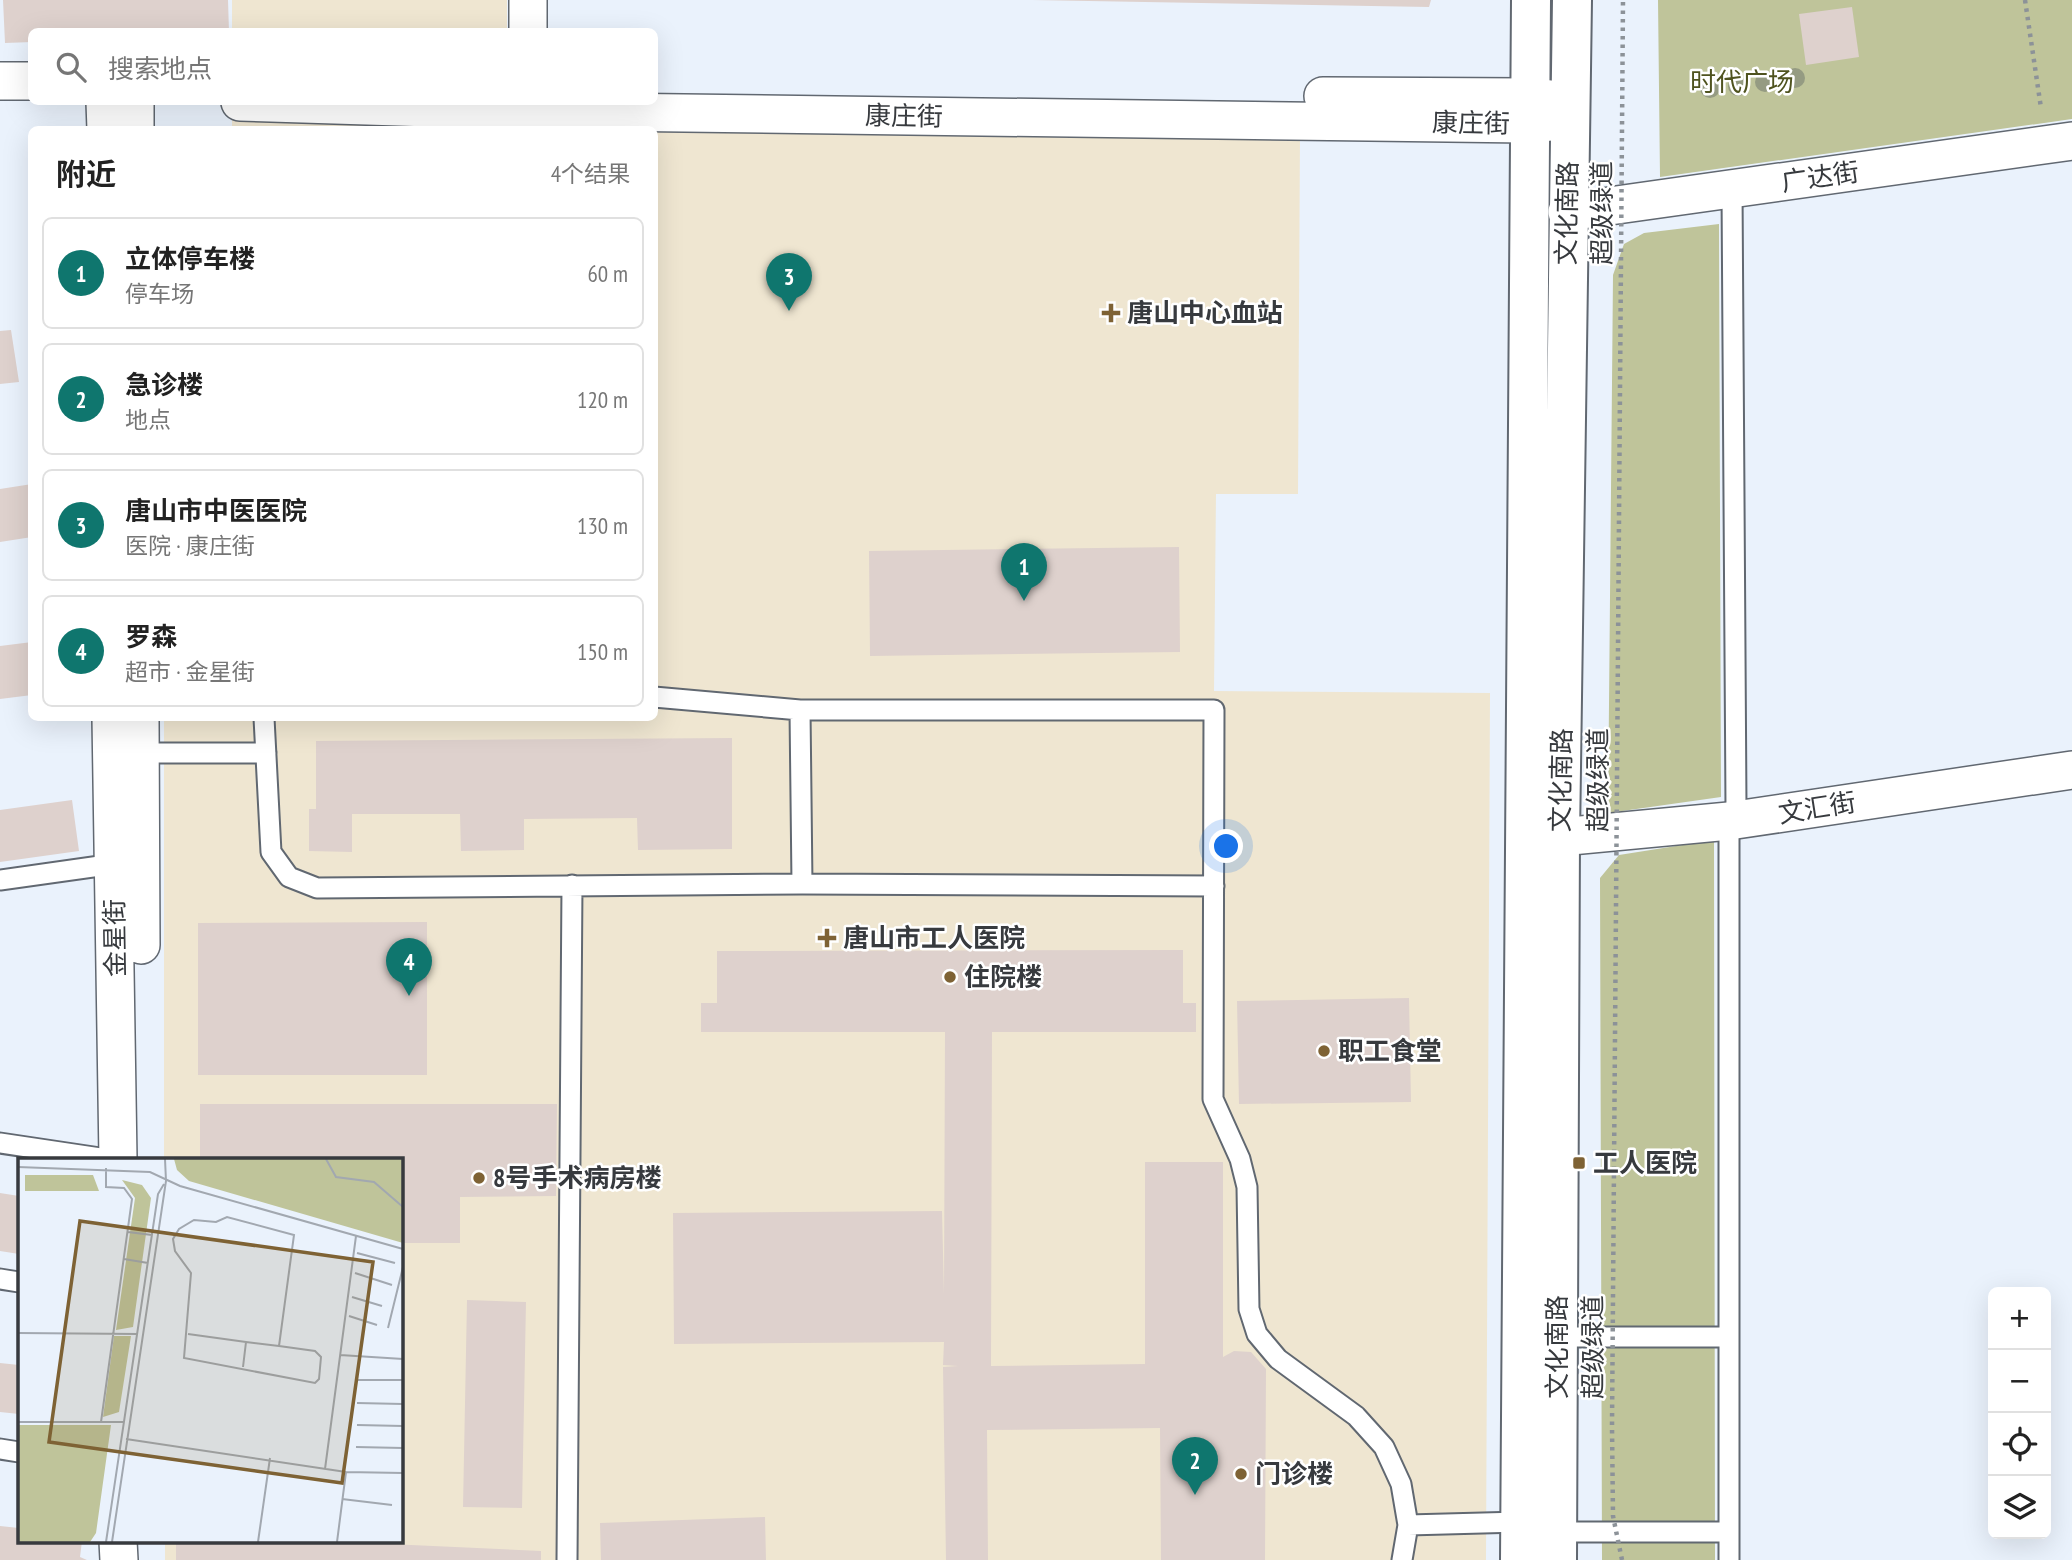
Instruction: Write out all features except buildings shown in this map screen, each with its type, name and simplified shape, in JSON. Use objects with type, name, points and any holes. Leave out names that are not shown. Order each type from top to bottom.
[{"type":"street","points":[[528,0],[528,28]]},
{"type":"street","name":"文化南路","points":[[1520,1560],[1531,0]]},
{"type":"street","name":"文化南路","points":[[1557,1546],[1560,837],[1572,0]]},
{"type":"street","points":[[0,81],[28,81]]},
{"type":"street","name":"康庄街","points":[[658,93],[1570,111]]},
{"type":"street","points":[[106,105],[106,126]]},
{"type":"street","points":[[135,105],[135,126]]},
{"type":"street","name":"康庄街","points":[[454,105],[1529,110]]},
{"type":"street","name":"广达街","points":[[1567,212],[2072,141]]},
{"type":"street","name":"金星街","points":[[138,721],[121,741],[141,1158]]},
{"type":"street","name":"文汇街","points":[[1560,837],[1729,821],[2072,770]]},
{"type":"street","name":"金星街","points":[[118,1158],[127,874]]},
{"type":"street","points":[[118,1542],[119,1560]]},
{"type":"street","points":[[143,1542],[143,1560]]},
{"type":"lane","points":[[1729,1560],[1729,821],[1736,807],[1732,189]]},
{"type":"lane","points":[[658,697],[800,710],[1214,710],[1213,1099],[1240,1159],[1247,1187],[1249,1309],[1257,1334],[1278,1359],[1356,1416],[1384,1447],[1401,1484],[1408,1525],[1402,1560]]},
{"type":"lane","points":[[800,710],[802,884]]},
{"type":"lane","points":[[264,721],[271,852],[289,877],[317,888],[802,884],[1214,886]]},
{"type":"lane","points":[[121,741],[266,753]]},
{"type":"lane","points":[[0,880],[127,874]]},
{"type":"lane","points":[[567,1560],[572,885]]},
{"type":"lane","points":[[0,1143],[100,1158]]},
{"type":"lane","points":[[0,1279],[18,1282]]},
{"type":"lane","points":[[1558,1337],[1729,1337]]},
{"type":"lane","points":[[0,1449],[18,1452]]},
{"type":"lane","points":[[1408,1525],[1520,1522]]},
{"type":"lane","points":[[1557,1546],[1729,1532]]},
{"type":"path","name":"超级绿道","points":[[1622,1560],[1613,1516],[1612,1426],[1623,0]]},
{"type":"path","points":[[2025,0],[2041,109]]},
{"type":"shaded area","points":[[232,0],[507,0],[507,28],[232,28]]},
{"type":"shaded area","points":[[232,105],[276,105],[581,126],[232,126]]},
{"type":"shaded area","name":"唐山市工人医院","points":[[658,130],[1300,134],[1298,494],[1216,494],[1214,691],[1490,693],[1486,1560],[165,1560],[165,1542],[402,1542],[402,1158],[164,1158],[164,721],[658,721]]},
{"type":"green space","name":"时代广场","points":[[1658,0],[2072,0],[2072,119],[1660,177]]},
{"type":"green space","points":[[1719,224],[1721,797],[1608,813],[1613,275],[1624,244],[1644,233]]},
{"type":"green space","points":[[1714,840],[1715,1560],[1602,1560],[1600,878],[1619,855]]},
{"type":"place","name":"唐山市中医医院","points":[[789,311]]},
{"type":"place","name":"唐山中心血站","points":[[1111,313]]},
{"type":"place","name":"立体停车楼","points":[[1024,601]]},
{"type":"place","name":"唐山市工人医院","points":[[827,938]]},
{"type":"place","name":"住院楼","points":[[950,977]]},
{"type":"place","name":"罗森","points":[[409,996]]},
{"type":"place","name":"职工食堂","points":[[1324,1051]]},
{"type":"place","name":"工人医院","points":[[1579,1163]]},
{"type":"place","name":"8号手术病房楼","points":[[479,1178]]},
{"type":"place","name":"门诊楼","points":[[1241,1474]]},
{"type":"place","name":"急诊楼","points":[[1195,1495]]}]
